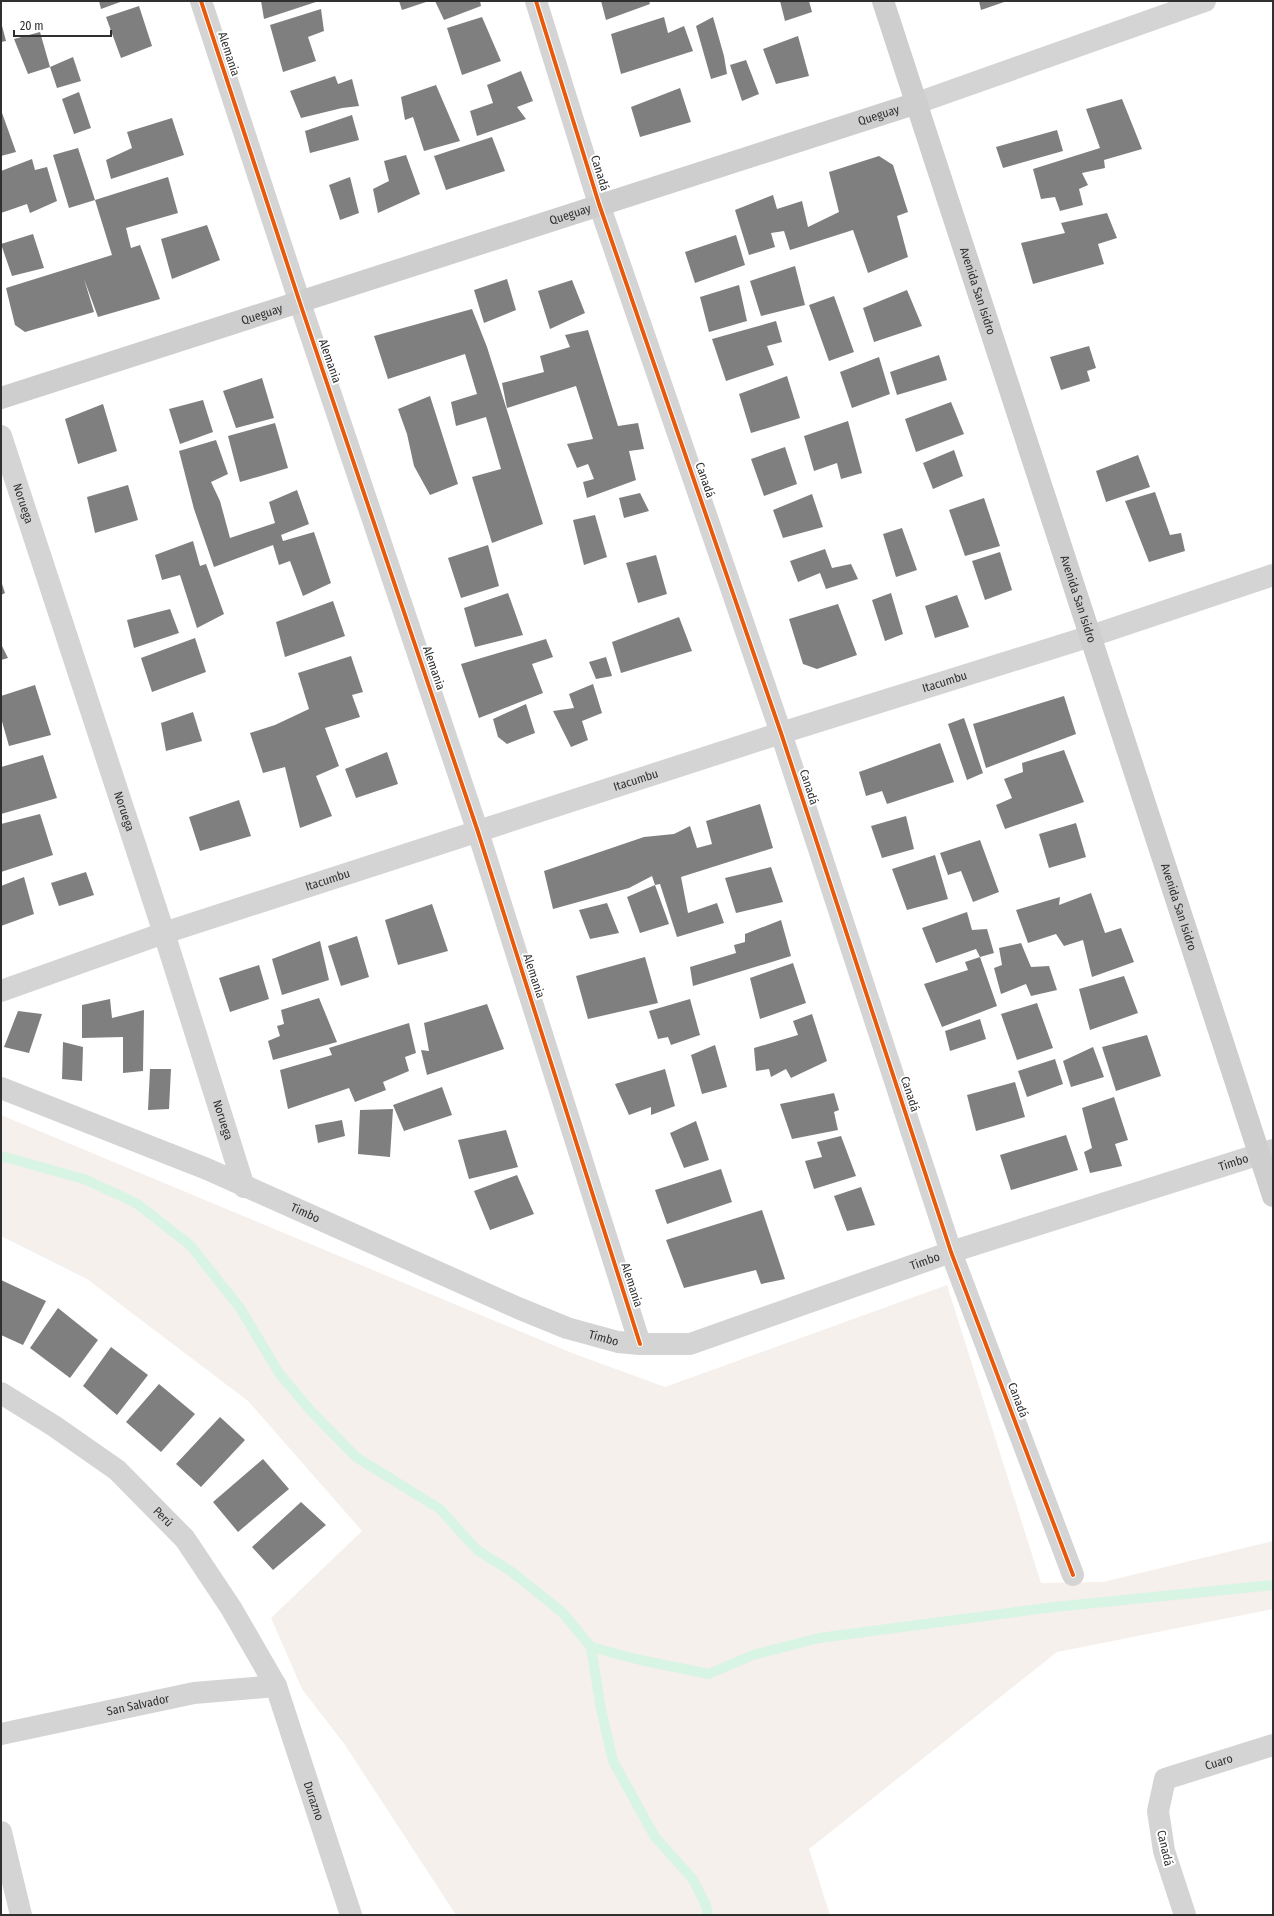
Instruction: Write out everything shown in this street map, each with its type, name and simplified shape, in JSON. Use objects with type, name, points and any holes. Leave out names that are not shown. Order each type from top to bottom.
[{"type":"street","name":"Alemania","points":[[201,1],[300,303],[478,832],[640,1344]]},
{"type":"street","name":"Canadá","points":[[536,1],[599,204],[781,733],[951,1252],[1073,1575]]},
{"type":"street","name":"Avenida San Isidro","points":[[883,1],[1091,636],[1266,1153],[1273,1196]]},
{"type":"street","name":"Queguay","points":[[1,398],[300,303],[599,204],[917,103],[1205,1]]},
{"type":"street","name":"Noruega","points":[[1,436],[164,933],[244,1187]]},
{"type":"street","name":"Itacumbu","points":[[1,992],[164,933],[781,733],[1091,636],[1273,575]]},
{"type":"street","name":"Timbo","points":[[1,1088],[207,1169],[244,1187],[280,1201],[518,1308],[567,1328],[618,1342],[640,1344],[690,1344],[951,1252],[1266,1153]]},
{"type":"street","name":"Perú","points":[[1,1393],[54,1426],[117,1470],[184,1539],[231,1608],[276,1686]]},
{"type":"street","name":"San Salvador","points":[[1,1734],[194,1693],[276,1686]]},
{"type":"street","name":"Durazno","points":[[276,1686],[351,1915]]},
{"type":"street","name":"Cuaro","points":[[1165,1779],[1273,1745]]},
{"type":"street","name":"Canadá","points":[[1165,1779],[1158,1811],[1164,1851],[1185,1915]]},
{"type":"street","points":[[1,1832],[21,1915]]},
{"type":"shaded area","points":[[1,1115],[572,1353],[665,1387],[947,1285],[1041,1583],[1103,1582],[1273,1541],[1273,1609],[1057,1652],[809,1849],[830,1915],[456,1915],[345,1745],[302,1689],[271,1618],[362,1531],[248,1401],[87,1279],[1,1236]]},
{"type":"building","points":[[99,1],[123,1],[101,9]]},
{"type":"building","points":[[261,1],[319,1],[264,19]]},
{"type":"building","points":[[399,1],[429,1],[402,10]]},
{"type":"building","points":[[435,1],[480,1],[481,6],[444,20]]},
{"type":"building","points":[[601,1],[649,1],[650,4],[606,20]]},
{"type":"building","points":[[780,1],[809,1],[812,12],[785,21]]},
{"type":"building","points":[[979,1],[1007,1],[981,10]]},
{"type":"building","points":[[139,6],[152,46],[121,58],[106,17]]},
{"type":"building","points":[[321,9],[324,31],[308,37],[316,61],[283,72],[270,25]]},
{"type":"building","points":[[482,17],[501,61],[462,75],[447,28]]},
{"type":"building","points":[[664,17],[668,33],[684,26],[693,51],[621,74],[611,34]]},
{"type":"building","points":[[713,17],[724,56],[727,74],[711,79],[696,26]]},
{"type":"building","points":[[1,22],[6,41],[1,42]]},
{"type":"building","points":[[40,32],[50,67],[28,74],[14,39]]},
{"type":"building","points":[[798,36],[809,76],[776,84],[763,49]]},
{"type":"building","points":[[73,57],[81,81],[57,88],[50,67]]},
{"type":"building","points":[[746,60],[759,94],[742,101],[730,65]]},
{"type":"building","points":[[521,71],[533,101],[517,107],[526,119],[477,136],[470,111],[493,103],[487,85]]},
{"type":"building","points":[[335,76],[338,84],[352,79],[359,106],[342,108],[301,118],[290,91]]},
{"type":"building","points":[[436,85],[460,141],[424,151],[413,117],[405,120],[401,97]]},
{"type":"building","points":[[680,88],[691,122],[640,137],[631,107]]},
{"type":"building","points":[[79,92],[91,128],[74,134],[62,99]]},
{"type":"building","points":[[1122,99],[1142,149],[1104,160],[1105,168],[1082,173],[1088,185],[1079,189],[1083,205],[1060,211],[1055,197],[1041,199],[1033,169],[1100,148],[1086,109]]},
{"type":"building","points":[[1,110],[16,152],[1,156]]},
{"type":"building","points":[[352,115],[359,140],[310,153],[305,131]]},
{"type":"building","points":[[172,118],[184,155],[111,179],[106,160],[132,148],[127,132]]},
{"type":"building","points":[[1057,130],[1063,151],[1003,168],[996,147]]},
{"type":"building","points":[[492,137],[505,171],[446,190],[434,156]]},
{"type":"building","points":[[78,148],[95,200],[69,208],[53,155]]},
{"type":"building","points":[[406,155],[420,194],[378,213],[373,189],[389,181],[384,161]]},
{"type":"building","points":[[879,156],[893,165],[908,212],[897,216],[908,257],[868,273],[853,230],[790,250],[784,231],[771,233],[775,247],[749,255],[735,210],[773,195],[777,209],[802,201],[808,227],[839,212],[829,172]]},
{"type":"building","points":[[32,159],[35,170],[47,167],[57,201],[30,213],[27,204],[1,213],[1,171]]},
{"type":"building","points":[[168,177],[178,213],[126,228],[131,248],[140,245],[160,299],[98,317],[84,279],[94,312],[25,332],[15,325],[6,288],[112,255],[95,200]]},
{"type":"building","points":[[350,177],[359,213],[340,220],[329,185]]},
{"type":"building","points":[[1107,213],[1117,238],[1098,244],[1104,264],[1033,284],[1021,243],[1065,233],[1061,223]]},
{"type":"building","points":[[207,225],[220,260],[172,279],[161,239]]},
{"type":"building","points":[[33,234],[44,268],[12,276],[1,244]]},
{"type":"building","points":[[736,235],[745,265],[695,283],[685,252]]},
{"type":"building","points":[[795,266],[805,305],[761,316],[750,281]]},
{"type":"building","points":[[507,279],[516,310],[484,323],[474,290]]},
{"type":"building","points":[[572,280],[585,313],[550,329],[538,291]]},
{"type":"building","points":[[739,285],[747,321],[709,332],[700,297]]},
{"type":"building","points":[[907,290],[922,326],[874,342],[863,308]]},
{"type":"building","points":[[834,296],[854,352],[829,361],[809,305]]},
{"type":"building","points":[[472,309],[487,347],[543,524],[492,543],[472,477],[501,469],[486,417],[456,426],[451,402],[477,394],[465,354],[388,379],[374,336]]},
{"type":"building","points":[[776,321],[782,342],[767,346],[774,365],[726,381],[712,339]]},
{"type":"building","points":[[588,330],[618,426],[638,423],[644,449],[629,451],[636,480],[587,498],[583,482],[594,479],[588,464],[577,468],[567,444],[593,439],[576,386],[507,408],[502,383],[544,372],[540,356],[570,347],[565,335]]},
{"type":"building","points":[[1089,346],[1096,368],[1087,371],[1090,381],[1061,390],[1050,357]]},
{"type":"building","points":[[939,355],[947,380],[897,395],[890,372]]},
{"type":"building","points":[[879,357],[890,394],[852,408],[840,372]]},
{"type":"building","points":[[787,376],[800,418],[751,433],[739,394]]},
{"type":"building","points":[[262,378],[274,418],[236,428],[223,391]]},
{"type":"building","points":[[430,396],[458,484],[430,495],[414,466],[407,434],[398,409]]},
{"type":"building","points":[[203,400],[213,432],[180,444],[169,409]]},
{"type":"building","points":[[951,402],[964,434],[916,452],[905,419]]},
{"type":"building","points":[[103,404],[117,451],[78,464],[65,419]]},
{"type":"building","points":[[848,421],[862,473],[841,479],[837,463],[814,471],[804,436]]},
{"type":"building","points":[[275,423],[288,468],[240,482],[228,436]]},
{"type":"building","points":[[216,440],[228,474],[211,482],[220,501],[230,538],[275,523],[269,502],[297,490],[309,524],[281,535],[283,541],[314,532],[331,583],[303,596],[290,561],[279,565],[273,545],[214,567],[194,509],[179,451]]},
{"type":"building","points":[[785,447],[797,484],[764,496],[751,459]]},
{"type":"building","points":[[954,450],[963,476],[933,489],[923,463]]},
{"type":"building","points":[[1138,455],[1150,487],[1106,502],[1096,471]]},
{"type":"building","points":[[128,485],[138,520],[95,533],[87,497]]},
{"type":"building","points":[[1155,492],[1170,535],[1181,533],[1185,551],[1149,562],[1125,501]]},
{"type":"building","points":[[640,493],[649,511],[624,518],[619,498]]},
{"type":"building","points":[[812,494],[823,527],[783,538],[773,510]]},
{"type":"building","points":[[984,498],[1000,546],[965,556],[949,510]]},
{"type":"building","points":[[595,515],[607,557],[584,565],[573,520]]},
{"type":"building","points":[[902,528],[917,570],[896,577],[883,534]]},
{"type":"building","points":[[193,541],[200,566],[206,564],[224,614],[197,628],[180,575],[162,580],[155,555]]},
{"type":"building","points":[[488,545],[499,586],[461,598],[448,558]]},
{"type":"building","points":[[825,549],[832,568],[851,564],[858,579],[826,589],[820,573],[798,582],[790,561]]},
{"type":"building","points":[[1000,552],[1012,590],[985,600],[972,561]]},
{"type":"building","points":[[656,555],[667,594],[638,603],[626,563]]},
{"type":"building","points":[[1,581],[5,593],[1,595]]},
{"type":"building","points":[[508,593],[523,635],[475,647],[464,608]]},
{"type":"building","points":[[891,593],[903,634],[885,641],[872,600]]},
{"type":"building","points":[[957,595],[969,627],[935,638],[925,606]]},
{"type":"building","points":[[333,601],[345,636],[285,657],[276,622]]},
{"type":"building","points":[[838,604],[857,655],[817,669],[803,664],[789,619]]},
{"type":"building","points":[[170,609],[179,633],[134,648],[127,620]]},
{"type":"building","points":[[679,617],[692,651],[621,673],[612,642]]},
{"type":"building","points":[[195,638],[206,672],[152,692],[141,658]]},
{"type":"building","points":[[546,639],[553,657],[532,664],[543,693],[479,718],[461,664]]},
{"type":"building","points":[[1,644],[8,658],[1,660]]},
{"type":"building","points":[[351,656],[363,692],[352,695],[360,717],[325,728],[339,766],[316,776],[332,816],[300,828],[285,767],[263,773],[250,733],[275,725],[309,709],[298,673]]},
{"type":"building","points":[[606,657],[612,676],[596,679],[589,662]]},
{"type":"building","points":[[593,684],[602,713],[582,721],[588,740],[571,747],[553,711],[574,708],[569,694]]},
{"type":"building","points":[[35,685],[51,735],[9,746],[1,718],[1,696]]},
{"type":"building","points":[[1064,696],[1076,734],[986,768],[973,724]]},
{"type":"building","points":[[526,704],[535,733],[507,744],[498,737],[493,719]]},
{"type":"building","points":[[193,712],[202,741],[166,751],[161,723]]},
{"type":"building","points":[[964,718],[983,773],[967,780],[948,724]]},
{"type":"building","points":[[940,743],[954,782],[887,804],[882,791],[866,796],[859,772]]},
{"type":"building","points":[[1064,750],[1084,802],[1005,829],[996,805],[1012,798],[1004,779],[1023,772],[1022,763]]},
{"type":"building","points":[[387,752],[398,784],[356,798],[345,769]]},
{"type":"building","points":[[43,755],[57,798],[1,814],[1,767]]},
{"type":"building","points":[[239,800],[251,836],[200,851],[189,817]]},
{"type":"building","points":[[760,804],[773,848],[681,877],[688,913],[717,903],[724,923],[677,937],[660,884],[655,885],[652,876],[629,888],[553,909],[544,871],[644,837],[674,834],[690,826],[697,848],[712,844],[706,821]]},
{"type":"building","points":[[40,814],[53,855],[1,872],[1,824]]},
{"type":"building","points":[[906,816],[914,849],[882,858],[871,826]]},
{"type":"building","points":[[1076,823],[1086,857],[1049,868],[1039,834]]},
{"type":"building","points":[[980,840],[999,892],[973,902],[961,871],[948,875],[940,853]]},
{"type":"building","points":[[935,855],[948,899],[907,910],[892,869]]},
{"type":"building","points":[[771,867],[783,902],[736,913],[725,878]]},
{"type":"building","points":[[86,872],[94,895],[59,906],[51,883]]},
{"type":"building","points":[[24,877],[34,914],[1,926],[1,886]]},
{"type":"building","points":[[655,885],[669,924],[640,933],[627,897]]},
{"type":"building","points":[[1091,893],[1105,933],[1121,928],[1134,962],[1092,977],[1083,940],[1064,946],[1056,934],[1028,943],[1016,910],[1060,897],[1059,905]]},
{"type":"building","points":[[607,903],[619,933],[590,939],[579,910]]},
{"type":"building","points":[[432,904],[448,951],[398,965],[385,920]]},
{"type":"building","points":[[967,912],[972,930],[987,929],[994,953],[980,957],[976,949],[936,963],[922,928]]},
{"type":"building","points":[[781,920],[791,956],[693,986],[690,967],[736,953],[734,945],[745,942],[745,934]]},
{"type":"building","points":[[357,936],[369,977],[341,986],[328,946]]},
{"type":"building","points":[[320,941],[329,980],[282,995],[272,959]]},
{"type":"building","points":[[1021,943],[1031,967],[1049,966],[1057,990],[1031,996],[1026,984],[1001,994],[994,968],[1002,965],[999,948]]},
{"type":"building","points":[[645,957],[658,1003],[588,1019],[576,976]]},
{"type":"building","points":[[980,957],[997,1006],[942,1027],[924,984],[968,970],[965,962]]},
{"type":"building","points":[[793,963],[806,1003],[760,1019],[750,978]]},
{"type":"building","points":[[259,965],[269,999],[230,1012],[219,978]]},
{"type":"building","points":[[1124,976],[1138,1013],[1090,1030],[1079,989]]},
{"type":"building","points":[[319,998],[337,1042],[273,1060],[268,1041],[280,1036],[277,1026],[284,1024],[281,1010]]},
{"type":"building","points":[[110,999],[112,1018],[144,1010],[143,1071],[123,1073],[123,1037],[82,1038],[82,1005]]},
{"type":"building","points":[[690,999],[700,1035],[671,1045],[668,1037],[658,1039],[649,1011]]},
{"type":"building","points":[[1037,1003],[1053,1048],[1017,1060],[1001,1014]]},
{"type":"building","points":[[487,1004],[504,1049],[427,1075],[421,1050],[429,1051],[424,1023]]},
{"type":"building","points":[[18,1011],[42,1014],[29,1053],[4,1047]]},
{"type":"building","points":[[812,1014],[827,1061],[791,1078],[786,1069],[771,1077],[769,1069],[756,1071],[754,1048],[798,1035],[793,1021]]},
{"type":"building","points":[[980,1019],[986,1039],[950,1051],[945,1031]]},
{"type":"building","points":[[409,1023],[416,1053],[405,1057],[409,1071],[383,1082],[386,1090],[355,1102],[349,1088],[288,1109],[280,1070],[332,1055],[329,1048]]},
{"type":"building","points":[[1147,1035],[1161,1076],[1116,1091],[1102,1047]]},
{"type":"building","points":[[63,1042],[83,1047],[82,1081],[62,1079]]},
{"type":"building","points":[[715,1045],[727,1087],[702,1094],[691,1055]]},
{"type":"building","points":[[1093,1047],[1104,1077],[1071,1087],[1063,1061]]},
{"type":"building","points":[[1055,1059],[1063,1084],[1027,1097],[1018,1071]]},
{"type":"building","points":[[150,1069],[171,1069],[169,1109],[148,1110]]},
{"type":"building","points":[[665,1069],[675,1106],[651,1115],[651,1107],[629,1115],[615,1084]]},
{"type":"building","points":[[1015,1082],[1025,1117],[976,1131],[967,1095]]},
{"type":"building","points":[[442,1087],[452,1115],[404,1131],[393,1105]]},
{"type":"building","points":[[834,1093],[839,1110],[834,1112],[838,1130],[792,1139],[780,1104]]},
{"type":"building","points":[[1114,1097],[1128,1140],[1115,1144],[1122,1166],[1090,1173],[1084,1152],[1092,1148],[1082,1108]]},
{"type":"building","points":[[393,1109],[390,1157],[358,1154],[360,1110]]},
{"type":"building","points":[[342,1120],[345,1136],[318,1143],[315,1125]]},
{"type":"building","points":[[696,1121],[709,1160],[684,1168],[670,1133]]},
{"type":"building","points":[[506,1130],[518,1167],[469,1179],[458,1140]]},
{"type":"building","points":[[1066,1135],[1078,1170],[1011,1190],[1000,1155]]},
{"type":"building","points":[[841,1136],[856,1176],[814,1189],[805,1161],[822,1157],[817,1142]]},
{"type":"building","points":[[721,1169],[732,1202],[667,1224],[655,1190]]},
{"type":"building","points":[[517,1175],[534,1214],[490,1230],[474,1191]]},
{"type":"building","points":[[861,1187],[875,1225],[847,1231],[834,1196]]},
{"type":"building","points":[[762,1210],[785,1279],[761,1284],[756,1270],[684,1288],[666,1240]]},
{"type":"building","points":[[1,1280],[46,1301],[23,1345],[1,1335]]},
{"type":"building","points":[[58,1308],[98,1340],[70,1378],[30,1348]]},
{"type":"building","points":[[111,1347],[148,1375],[117,1415],[83,1386]]},
{"type":"building","points":[[159,1384],[195,1414],[161,1452],[126,1422]]},
{"type":"building","points":[[220,1417],[245,1440],[201,1487],[176,1464]]},
{"type":"building","points":[[263,1459],[289,1489],[238,1532],[213,1502]]},
{"type":"building","points":[[301,1502],[326,1525],[273,1570],[252,1547]]},
{"type":"waterway","points":[[1,1156],[84,1179],[136,1203],[190,1245],[240,1308],[279,1373],[310,1410],[356,1457],[440,1509],[477,1550],[512,1572],[563,1613],[591,1647],[601,1709],[613,1761],[655,1837],[692,1878],[706,1905],[708,1915]]},
{"type":"waterway","points":[[591,1647],[640,1660],[709,1674],[753,1655],[819,1638],[1054,1607],[1273,1585]]},
{"type":"cycle path","points":[[201,1],[300,303],[478,832],[640,1344]]},
{"type":"cycle path","points":[[536,1],[599,204],[781,733],[951,1252],[1073,1575]]}]
